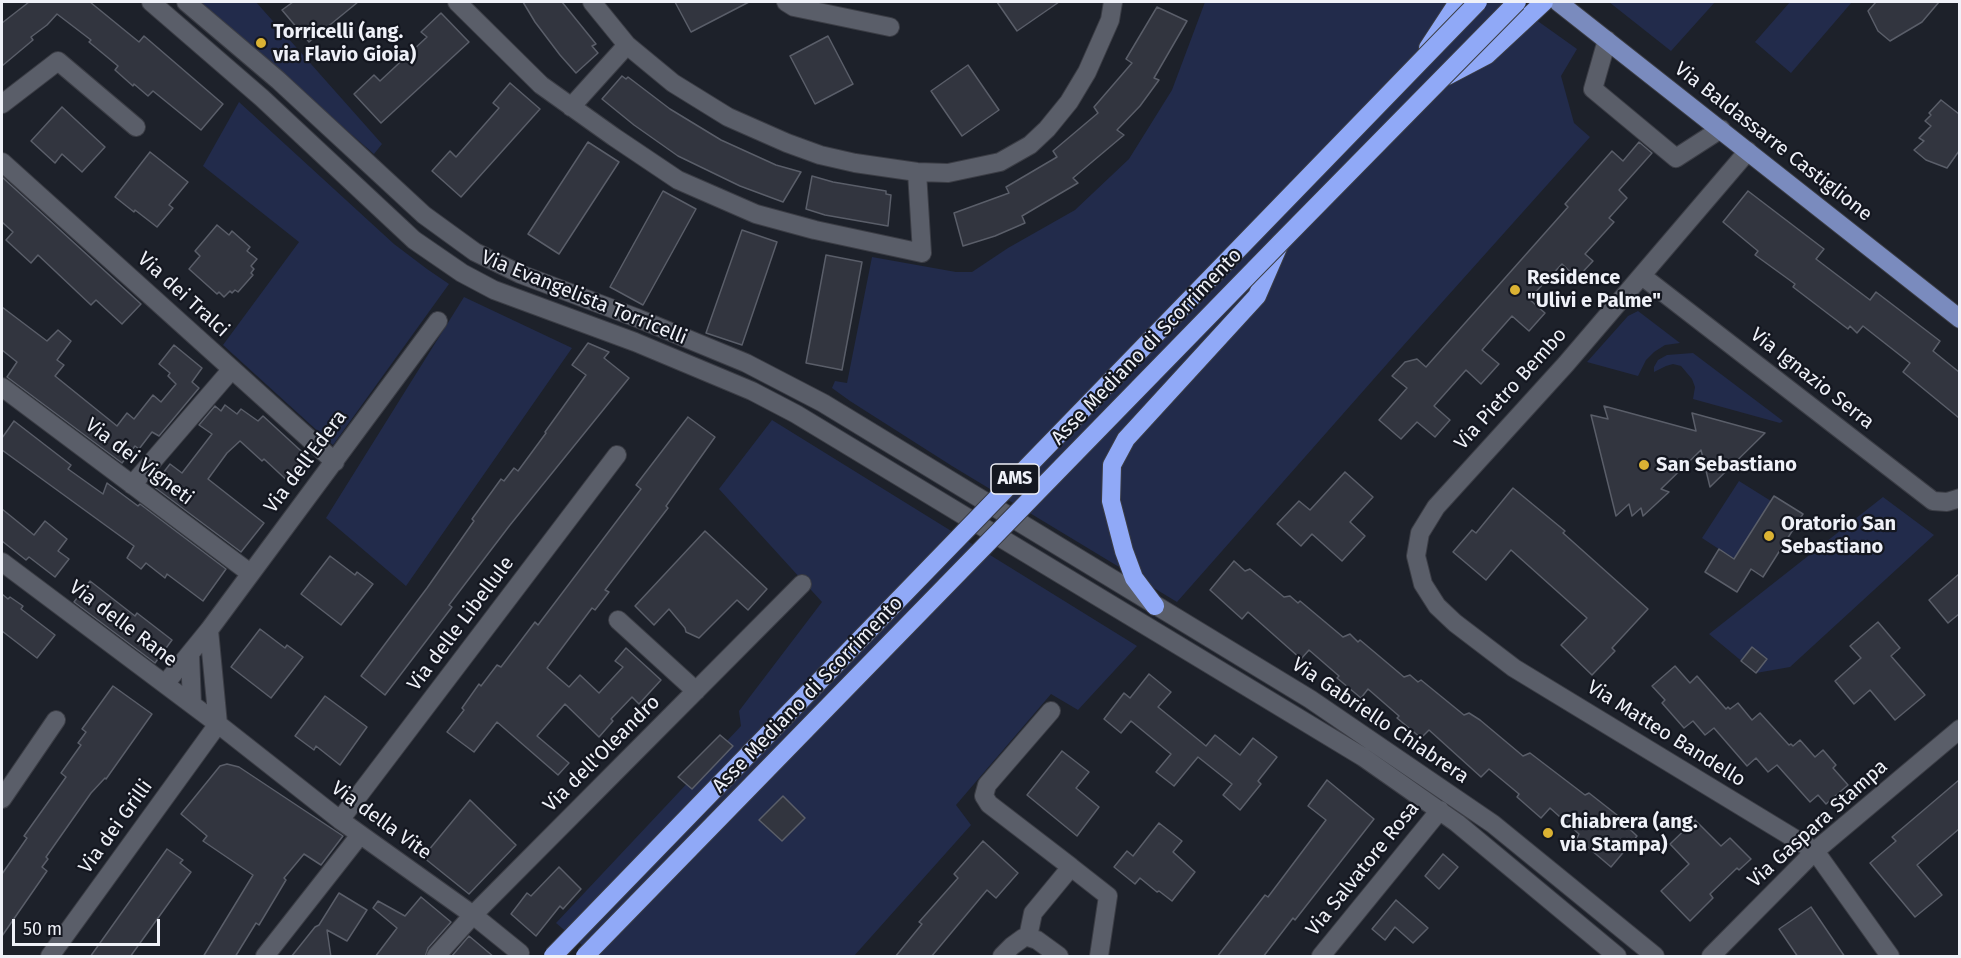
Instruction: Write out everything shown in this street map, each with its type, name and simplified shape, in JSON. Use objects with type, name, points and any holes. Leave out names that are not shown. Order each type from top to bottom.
[{"type":"highway","points":[[1419,61],[1458,2]]},
{"type":"highway","name":"Asse Mediano di Scorrimento","points":[[553,957],[1478,2]]},
{"type":"highway","name":"Asse Mediano di Scorrimento","points":[[585,957],[1517,2]]},
{"type":"highway","points":[[1442,78],[1487,55],[1544,2]]},
{"type":"highway","points":[[1155,606],[1134,578],[1129,567],[1111,501],[1112,465],[1126,439],[1257,296],[1281,242]]},
{"type":"main road","name":"Via Baldassarre Castiglione","points":[[1558,2],[1959,319]]},
{"type":"street","name":"Via Evangelista Torricelli","points":[[151,2],[262,98],[414,240],[462,273],[494,290],[635,342],[778,404],[1049,568]]},
{"type":"street","name":"Via Evangelista Torricelli","points":[[186,2],[278,80],[424,215],[475,252],[520,274],[637,318],[779,378],[1063,548]]},
{"type":"street","points":[[457,2],[541,85],[678,180],[756,214],[815,230],[921,253],[917,172]]},
{"type":"street","points":[[592,2],[627,45],[673,83],[728,117],[787,143],[832,158],[917,172],[948,173],[1000,162],[1030,145],[1069,102],[1087,72],[1110,20],[1113,2]]},
{"type":"street","points":[[786,2],[794,7],[890,27]]},
{"type":"street","points":[[1607,40],[1593,89],[1676,158],[1720,129]]},
{"type":"street","points":[[571,106],[627,45]]},
{"type":"street","points":[[2,104],[58,61],[136,127]]},
{"type":"street","name":"Via Pietro Bembo","points":[[1416,556],[1420,533],[1436,507],[1642,276],[1748,151]]},
{"type":"street","name":"Via dei Tralci","points":[[2,162],[335,462]]},
{"type":"street","name":"Via Ignazio Serra","points":[[1642,276],[1933,501],[1947,502],[1959,498]]},
{"type":"street","name":"Via dell'Edera","points":[[165,684],[209,630],[438,321]]},
{"type":"street","points":[[132,485],[232,369]]},
{"type":"street","name":"Via dei Vigneti","points":[[2,387],[250,573]]},
{"type":"street","name":"Via delle Libellule","points":[[340,820],[617,455]]},
{"type":"street","name":"Via Gabriello Chiabrera","points":[[1063,548],[1311,699],[1493,824],[1655,957]]},
{"type":"street","name":"Via Matteo Bandello","points":[[1416,556],[1423,584],[1437,606],[1455,623],[1514,668],[1815,852],[1890,957]]},
{"type":"street","name":"Via delle Rane","points":[[2,562],[218,724]]},
{"type":"street","name":"Via Gabriello Chiabrera","points":[[1049,568],[1363,757],[1440,810],[1617,957]]},
{"type":"street","name":"Via dell'Oleandro","points":[[436,957],[474,915],[802,584]]},
{"type":"street","points":[[618,620],[696,691]]},
{"type":"street","points":[[209,630],[218,724]]},
{"type":"street","points":[[190,654],[192,704]]},
{"type":"street","points":[[1051,711],[987,786],[984,796],[989,804],[1108,896],[1099,957]]},
{"type":"street","points":[[2,799],[56,720]]},
{"type":"street","name":"Via della Vite","points":[[218,724],[340,820],[474,915],[520,953]]},
{"type":"street","name":"Via dei Grilli","points":[[50,957],[218,724]]},
{"type":"street","name":"Via Gaspara Stampa","points":[[1710,957],[1815,852],[1959,729]]},
{"type":"street","name":"Via Salvatore Rosa","points":[[1322,957],[1440,810]]},
{"type":"street","points":[[266,957],[360,835]]},
{"type":"street","points":[[1028,937],[1033,914],[1071,867]]},
{"type":"street","points":[[1002,957],[1023,938],[1028,937],[1036,940],[1059,957]]},
{"type":"shaded area","points":[[198,2],[256,2],[382,144],[374,154]]},
{"type":"shaded area","points":[[1205,2],[1511,2],[1577,49],[1561,76],[1574,123],[1590,137],[1177,602],[952,466],[832,388],[835,381],[847,383],[872,257],[956,272],[972,272],[1008,248],[1075,210],[1129,159],[1172,90]]},
{"type":"shaded area","points":[[1609,2],[1715,2],[1671,51]]},
{"type":"shaded area","points":[[1790,2],[1852,2],[1791,73],[1755,42]]},
{"type":"shaded area","points":[[239,102],[394,244],[449,284],[333,445],[223,345],[299,242],[203,166]]},
{"type":"shaded area","points":[[464,297],[572,348],[406,586],[326,518]]},
{"type":"shaded area","points":[[1638,311],[1680,343],[1665,345],[1654,352],[1646,360],[1638,376],[1587,362],[1628,316]]},
{"type":"shaded area","points":[[1693,353],[1783,421],[1780,423],[1693,399],[1695,387],[1692,379],[1681,366],[1673,364],[1654,372],[1658,360],[1667,355]]},
{"type":"shaded area","points":[[772,420],[1137,646],[1078,710],[1051,694],[956,805],[971,825],[854,956],[595,956],[556,923],[741,726],[739,711],[822,602],[719,489]]},
{"type":"shaded area","points":[[1739,481],[1771,501],[1734,559],[1702,538]]},
{"type":"shaded area","points":[[1883,497],[1934,535],[1790,667],[1756,673],[1709,634]]},
{"type":"building","points":[[29,2],[90,2],[139,42],[144,36],[223,104],[201,130],[153,91],[148,96],[134,84],[133,86],[115,70],[118,66],[89,42],[91,40],[57,14],[31,37],[33,40],[2,66],[2,23]]},
{"type":"building","points":[[293,2],[358,2],[309,42],[282,10]]},
{"type":"building","points":[[523,2],[562,2],[596,44],[592,46],[598,53],[576,73],[535,22]]},
{"type":"building","points":[[675,2],[749,2],[691,32]]},
{"type":"building","points":[[997,2],[1059,2],[1017,31]]},
{"type":"building","points":[[1876,2],[1939,2],[1922,22],[1890,41],[1878,31],[1868,11]]},
{"type":"building","points":[[1157,7],[1187,21],[1154,78],[1159,80],[1140,106],[1117,130],[1124,135],[1073,178],[1078,183],[1022,216],[1025,223],[963,246],[954,213],[1009,193],[1006,187],[1057,157],[1053,151],[1098,113],[1094,107],[1132,63],[1126,59]]},
{"type":"building","points":[[441,13],[469,42],[381,123],[354,94],[374,75],[380,81],[427,37],[421,32]]},
{"type":"building","points":[[828,36],[853,84],[815,104],[790,56]]},
{"type":"building","points":[[968,65],[999,110],[962,136],[931,91]]},
{"type":"building","points":[[622,76],[626,79],[628,77],[670,109],[721,140],[776,165],[801,172],[783,202],[740,186],[678,156],[634,125],[602,99]]},
{"type":"building","points":[[510,83],[540,109],[461,197],[432,171],[450,151],[456,157],[499,108],[493,103]]},
{"type":"building","points":[[1941,100],[1959,114],[1959,151],[1947,168],[1926,160],[1914,150],[1924,141],[1919,138],[1931,126],[1925,121]]},
{"type":"building","points":[[62,107],[105,147],[82,172],[62,154],[55,163],[31,141]]},
{"type":"building","points":[[588,142],[619,162],[559,254],[528,234]]},
{"type":"building","name":"Residence \"Ulivi e Palme\"","points":[[1639,142],[1652,153],[1619,190],[1627,198],[1609,218],[1614,222],[1585,254],[1593,261],[1577,278],[1562,264],[1529,299],[1545,313],[1529,331],[1512,316],[1482,350],[1499,364],[1481,384],[1466,370],[1434,406],[1450,420],[1435,437],[1417,422],[1401,439],[1379,420],[1407,388],[1392,376],[1405,362],[1417,359],[1426,367],[1568,207],[1565,204],[1612,151],[1623,161]]},
{"type":"building","points":[[150,152],[188,182],[169,205],[173,208],[157,227],[115,197]]},
{"type":"building","points":[[812,176],[886,191],[886,194],[891,195],[888,226],[825,215],[806,209]]},
{"type":"building","points":[[2,177],[141,304],[122,324],[96,300],[91,305],[38,255],[31,263],[6,240],[13,232],[2,222]]},
{"type":"building","points":[[663,191],[696,209],[643,305],[610,287]]},
{"type":"building","points":[[1748,191],[1824,249],[1816,259],[1870,300],[1876,292],[1940,341],[1933,351],[1959,372],[1959,418],[1903,372],[1910,363],[1863,326],[1857,333],[1850,326],[1848,329],[1793,287],[1795,284],[1755,255],[1758,251],[1723,222]]},
{"type":"building","points":[[217,225],[229,235],[232,231],[250,247],[247,251],[257,259],[251,266],[254,269],[251,273],[253,275],[238,292],[230,291],[224,297],[219,292],[217,294],[189,269],[200,256],[195,251]]},
{"type":"building","points":[[742,230],[777,242],[742,345],[706,333]]},
{"type":"building","points":[[826,255],[862,262],[842,370],[806,363]]},
{"type":"building","points":[[2,307],[47,341],[58,330],[71,341],[57,360],[64,365],[55,376],[117,426],[127,413],[134,419],[153,395],[161,402],[176,384],[168,376],[170,373],[159,364],[174,345],[202,368],[192,382],[199,388],[159,436],[152,432],[139,449],[135,446],[122,463],[7,377],[17,362],[2,350]]},
{"type":"building","points":[[588,343],[609,352],[604,358],[629,378],[510,525],[449,605],[452,607],[385,695],[361,676],[427,588],[501,479],[504,481],[514,468],[518,471],[586,375],[572,365]]},
{"type":"building","points":[[225,405],[237,414],[241,409],[258,421],[263,416],[312,461],[293,486],[264,459],[262,461],[240,441],[227,453],[208,479],[264,523],[241,552],[153,486],[170,464],[182,473],[212,434],[199,425],[215,406],[221,411]]},
{"type":"building","name":"San Sebastiano","points":[[1604,406],[1696,431],[1692,413],[1765,433],[1710,487],[1701,450],[1661,489],[1669,492],[1643,516],[1641,508],[1632,516],[1629,504],[1616,516],[1591,415],[1608,419]]},
{"type":"building","points":[[688,417],[715,437],[666,506],[668,508],[605,590],[609,592],[595,610],[592,608],[547,668],[569,687],[580,675],[599,693],[623,667],[615,661],[626,648],[661,680],[639,704],[632,697],[611,719],[613,721],[599,737],[565,704],[537,736],[569,763],[558,775],[497,722],[474,752],[447,732],[464,710],[462,708],[479,684],[481,686],[497,665],[501,667],[535,622],[538,625],[641,489],[636,485]]},
{"type":"building","points":[[14,421],[71,465],[68,469],[103,494],[107,483],[138,506],[140,504],[226,569],[203,601],[167,574],[165,578],[146,563],[141,569],[127,558],[134,546],[2,450],[2,438]]},
{"type":"building","points":[[1345,472],[1373,497],[1350,522],[1365,536],[1342,561],[1312,534],[1301,546],[1277,524],[1299,501],[1310,510]]},
{"type":"building","points":[[1513,488],[1565,531],[1563,533],[1648,609],[1612,648],[1615,651],[1592,675],[1561,645],[1587,618],[1511,550],[1486,580],[1453,552],[1472,530],[1476,533]]},
{"type":"building","name":"Oratorio San Sebastiano","points":[[1774,496],[1803,514],[1763,577],[1751,569],[1737,592],[1705,572],[1719,549],[1734,559]]},
{"type":"building","points":[[2,509],[34,535],[45,521],[67,539],[58,551],[69,559],[55,577],[29,557],[26,560],[2,541]]},
{"type":"building","points":[[705,531],[767,589],[748,610],[737,600],[699,638],[686,632],[669,609],[654,625],[635,606]]},
{"type":"building","points":[[330,556],[355,575],[357,572],[373,584],[341,625],[301,594]]},
{"type":"building","points":[[1234,561],[1245,571],[1250,569],[1284,597],[1290,596],[1298,603],[1300,601],[1343,637],[1350,634],[1358,642],[1360,640],[1404,677],[1410,675],[1418,682],[1421,680],[1464,715],[1469,713],[1480,720],[1523,756],[1530,753],[1585,795],[1589,793],[1617,815],[1637,836],[1611,867],[1577,838],[1579,834],[1550,808],[1541,818],[1517,797],[1519,794],[1489,769],[1481,777],[1429,730],[1421,738],[1368,689],[1361,698],[1309,650],[1301,659],[1248,612],[1242,619],[1210,590]]},
{"type":"building","points":[[1959,574],[1959,614],[1948,623],[1929,600]]},
{"type":"building","points":[[90,581],[135,616],[137,613],[172,640],[155,663],[74,602]]},
{"type":"building","points":[[2,594],[23,606],[21,609],[55,635],[37,658],[2,631]]},
{"type":"building","points":[[1878,622],[1900,648],[1891,656],[1925,695],[1895,720],[1870,690],[1854,704],[1835,681],[1861,658],[1850,646]]},
{"type":"building","points":[[260,629],[285,648],[287,645],[303,657],[271,698],[231,667]]},
{"type":"building","points":[[1752,647],[1767,659],[1756,673],[1741,661]]},
{"type":"building","points":[[1675,666],[1690,683],[1697,676],[1726,709],[1738,703],[1752,720],[1760,713],[1789,745],[1793,746],[1800,740],[1815,757],[1823,750],[1836,765],[1833,768],[1848,785],[1826,804],[1818,795],[1810,802],[1777,765],[1768,772],[1756,758],[1747,766],[1714,728],[1705,735],[1693,721],[1684,728],[1662,703],[1665,700],[1652,686]]},
{"type":"building","points":[[1149,674],[1171,692],[1158,707],[1206,746],[1215,735],[1240,755],[1253,738],[1277,757],[1258,781],[1261,784],[1240,810],[1223,795],[1232,784],[1198,757],[1174,786],[1156,772],[1171,754],[1131,721],[1121,733],[1104,719],[1124,693],[1130,698]]},
{"type":"building","points":[[113,686],[152,714],[106,779],[91,793],[46,857],[48,859],[42,867],[47,871],[2,936],[2,874],[27,838],[24,836],[66,777],[61,773],[81,745],[78,743],[86,732],[82,729]]},
{"type":"building","points":[[325,696],[367,727],[340,765],[316,746],[314,750],[295,736]]},
{"type":"building","points":[[720,735],[733,746],[692,789],[678,777]]},
{"type":"building","points":[[1062,751],[1089,772],[1076,788],[1099,807],[1077,836],[1027,795]]},
{"type":"building","points":[[227,764],[239,767],[343,836],[321,865],[304,854],[284,878],[286,880],[259,925],[256,923],[235,957],[203,957],[253,875],[203,841],[207,836],[181,814],[220,766]]},
{"type":"building","points":[[1327,780],[1374,819],[1263,957],[1217,957],[1265,895],[1268,897],[1326,820],[1308,806]]},
{"type":"building","points":[[1959,780],[1959,829],[1917,865],[1942,895],[1915,917],[1870,863],[1896,841],[1892,837]]},
{"type":"building","points":[[783,796],[805,818],[782,841],[759,820]]},
{"type":"building","points":[[470,800],[516,845],[469,894],[423,857]]},
{"type":"building","points":[[1695,820],[1721,846],[1730,838],[1751,859],[1739,870],[1737,868],[1710,894],[1713,898],[1690,921],[1661,891],[1689,864],[1670,844]]},
{"type":"building","points":[[1159,823],[1182,841],[1173,852],[1195,872],[1172,901],[1140,878],[1135,884],[1114,867],[1127,851],[1133,856]]},
{"type":"building","points":[[983,841],[1018,873],[996,898],[987,890],[931,957],[895,957],[922,924],[919,922],[958,878],[954,874]]},
{"type":"building","points":[[167,849],[183,860],[180,863],[191,872],[130,957],[90,957]]},
{"type":"building","points":[[1443,854],[1458,867],[1439,889],[1425,876]]},
{"type":"building","points":[[559,867],[581,889],[563,909],[560,906],[536,936],[511,914],[527,893],[531,896]]},
{"type":"building","points":[[339,893],[367,910],[347,941],[327,930],[331,957],[291,957],[319,925]]},
{"type":"building","points":[[421,897],[451,922],[428,948],[425,957],[375,957],[397,928],[373,908],[378,901],[405,916]]},
{"type":"building","points":[[1396,900],[1428,928],[1413,943],[1395,927],[1385,940],[1372,929]]},
{"type":"building","points":[[1811,907],[1845,957],[1798,957],[1779,929]]},
{"type":"building","points":[[469,936],[494,957],[451,957]]},
{"type":"place","name":"Torricelli (ang. via Flavio Gioia)","points":[[261,43]]},
{"type":"place","name":"Residence \"Ulivi e Palme\"","points":[[1515,290]]},
{"type":"place","name":"San Sebastiano","points":[[1644,465]]},
{"type":"place","name":"Oratorio San Sebastiano","points":[[1769,536]]},
{"type":"place","name":"Chiabrera (ang. via Stampa)","points":[[1548,833]]}]
